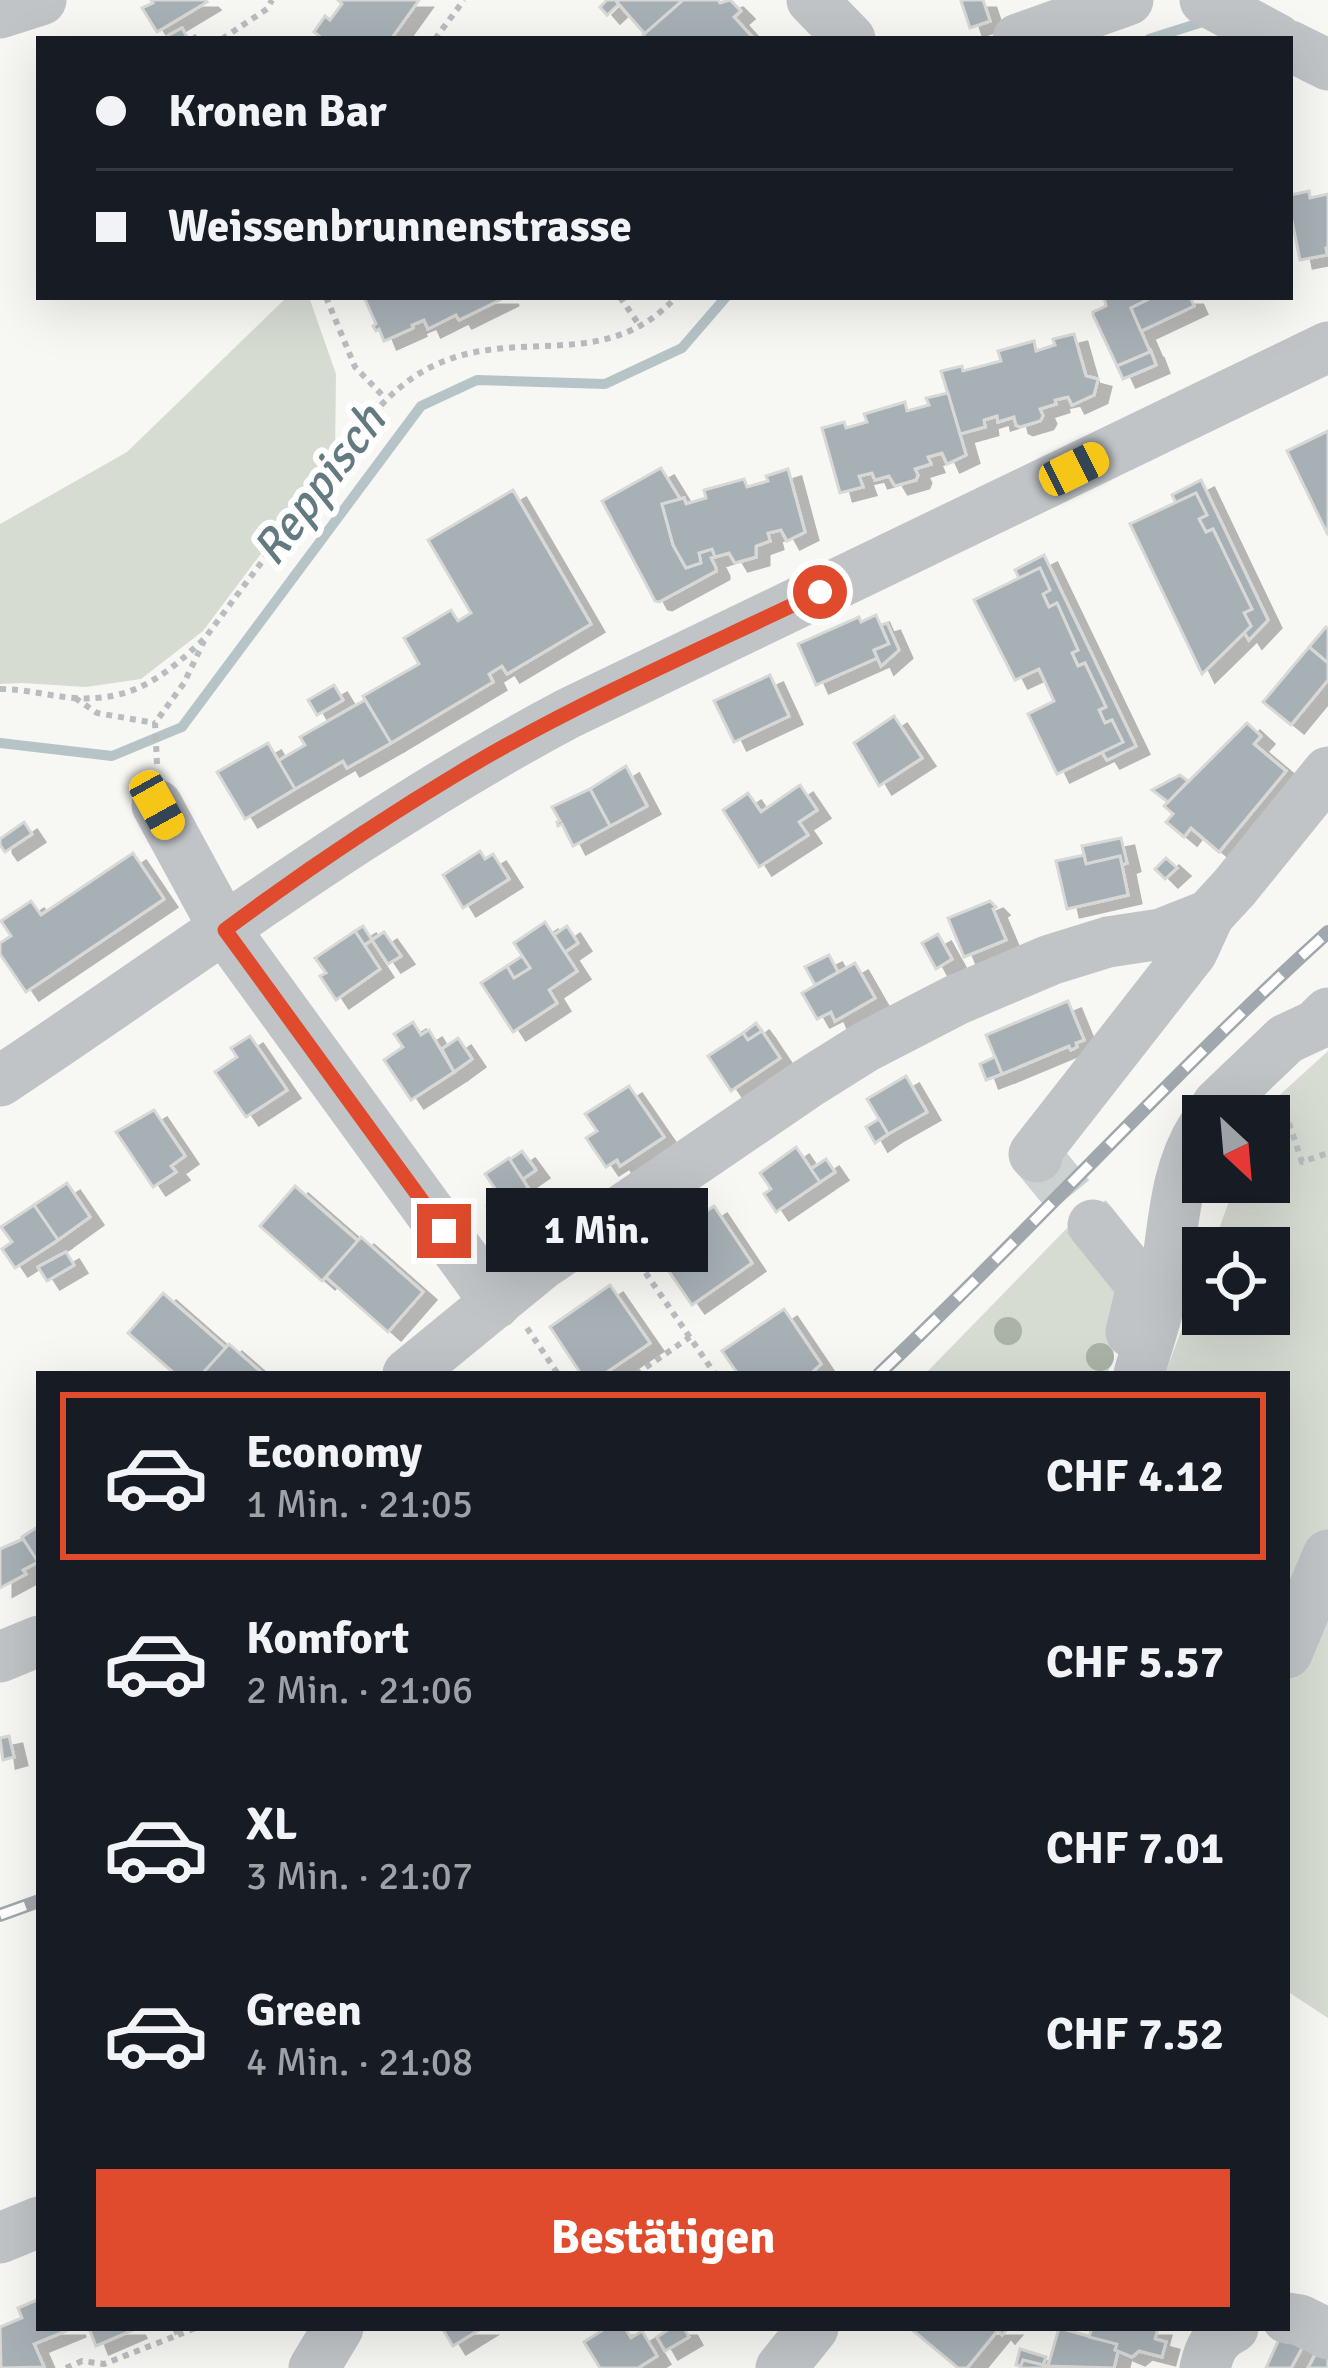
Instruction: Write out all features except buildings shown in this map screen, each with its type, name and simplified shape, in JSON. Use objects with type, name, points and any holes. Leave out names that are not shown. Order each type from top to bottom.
[{"type":"street","points":[[0,14],[41,0]]},
{"type":"street","points":[[812,0],[847,36]]},
{"type":"street","points":[[1026,36],[1128,0]]},
{"type":"street","points":[[1205,0],[1272,36]]},
{"type":"street","points":[[1293,47],[1328,65]]},
{"type":"street","points":[[0,1081],[486,757],[1328,347]]},
{"type":"street","points":[[1036,1157],[1192,952],[1209,914],[1328,772]]},
{"type":"street","points":[[158,794],[225,930],[496,1303]]},
{"type":"street","points":[[412,1371],[541,1265],[867,1046],[956,1000],[1050,960],[1108,942],[1161,934],[1209,914]]},
{"type":"street","points":[[1226,1095],[1286,1039],[1316,1025],[1328,1013]]},
{"type":"street","points":[[1140,1371],[1166,1278],[1182,1177]]},
{"type":"street","points":[[1093,1225],[1142,1286],[1121,1371]]},
{"type":"street","points":[[1290,1646],[1328,1555]]},
{"type":"street","points":[[0,2239],[36,2223]]},
{"type":"street","points":[[1290,2318],[1328,2334]]},
{"type":"street","points":[[314,2368],[336,2331]]},
{"type":"street","points":[[781,2368],[812,2331]]},
{"type":"street","points":[[1204,2368],[1212,2345],[1227,2331]]},
{"type":"path","points":[[226,36],[267,9],[272,0]]},
{"type":"path","points":[[437,36],[463,0]]},
{"type":"path","points":[[327,300],[355,368],[385,398]]},
{"type":"path","points":[[622,300],[640,326]]},
{"type":"path","points":[[158,794],[155,723],[184,683],[206,638],[385,398],[434,365],[487,348],[586,345],[613,339],[665,310],[673,300]]},
{"type":"path","points":[[0,689],[114,698],[172,669],[206,638]]},
{"type":"path","points":[[75,698],[97,713],[155,723]]},
{"type":"path","points":[[1290,1126],[1302,1162],[1328,1153]]},
{"type":"path","points":[[635,1256],[713,1371]]},
{"type":"path","points":[[640,1371],[690,1337]]},
{"type":"path","points":[[66,2368],[82,2361],[104,2364],[177,2331]]},
{"type":"shaded area","points":[[284,300],[310,300],[336,374],[335,455],[203,631],[141,679],[86,687],[0,684],[0,524],[127,452]]},
{"type":"shaded area","points":[[1328,1051],[1328,2018],[1290,1993],[1290,1371],[1166,1371],[1182,1328],[1182,1335],[1290,1335],[1290,1227],[1220,1227],[1228,1203],[1290,1203],[1290,1095],[1280,1095]]},
{"type":"shaded area","points":[[1070,1225],[1130,1287],[1109,1371],[928,1371]]},
{"type":"waterway","name":"Reppisch","points":[[1158,36],[1209,20]]},
{"type":"waterway","name":"Reppisch","points":[[0,743],[112,756],[182,727],[421,406],[477,380],[605,384],[682,348],[723,300]]},
{"type":"tunnel","points":[[1037,1157],[1093,1225]]},
{"type":"railway","points":[[882,1371],[1328,932]]},
{"type":"railway","points":[[0,1915],[36,1902]]},
{"type":"route","points":[[444,1231],[225,930],[486,757],[820,592]]}]
